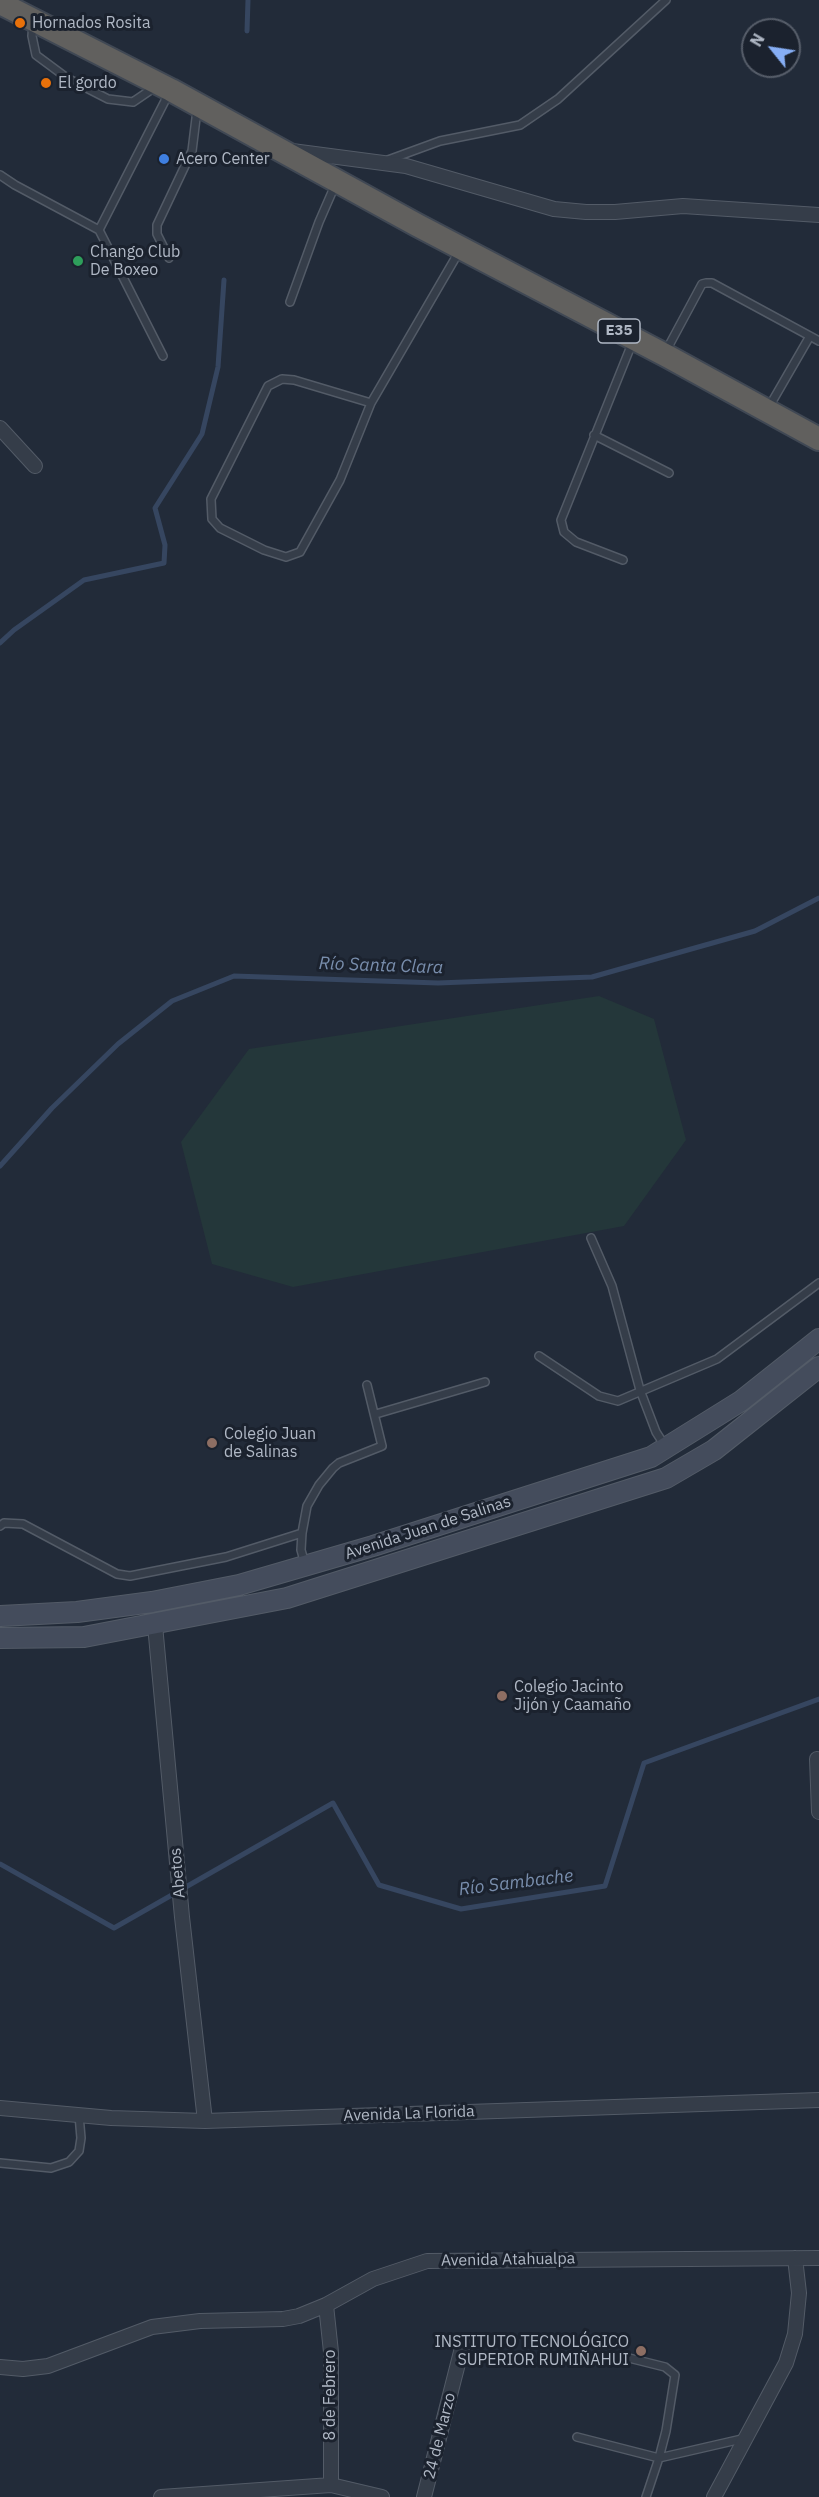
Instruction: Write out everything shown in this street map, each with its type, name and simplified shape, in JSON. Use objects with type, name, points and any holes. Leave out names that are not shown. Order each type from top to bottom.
[{"type":"highway","name":"E35","points":[[10,0],[34,19]]},
{"type":"highway","name":"E35","points":[[0,3],[198,104],[819,440]]},
{"type":"main road","name":"Avenida Juan de Salinas","points":[[0,1616],[77,1611],[152,1602],[239,1585],[305,1567],[651,1457],[741,1401],[819,1339]]},
{"type":"main road","name":"Avenida Juan de Salinas","points":[[0,1638],[84,1637],[287,1598],[666,1478],[714,1450],[819,1367]]},
{"type":"main road","points":[[305,1567],[312,1590]]},
{"type":"street","points":[[281,150],[406,166],[554,209],[615,212],[683,206],[819,215]]},
{"type":"street","points":[[0,428],[35,466]]},
{"type":"street","name":"Abetos","points":[[154,1625],[182,1917],[205,2121]]},
{"type":"street","points":[[817,1759],[819,1812]]},
{"type":"street","name":"Avenida La Florida","points":[[0,2108],[79,2115],[205,2121],[819,2100]]},
{"type":"street","points":[[714,2497],[786,2363],[795,2334],[799,2293],[795,2258]]},
{"type":"street","name":"Avenida Atahualpa","points":[[0,2367],[23,2369],[48,2366],[152,2327],[200,2321],[283,2319],[299,2316],[326,2305],[373,2279],[427,2261],[819,2258]]},
{"type":"street","name":"8 de Febrero","points":[[326,2305],[331,2352],[331,2485]]},
{"type":"street","name":"24 de Marzo","points":[[424,2497],[464,2340]]},
{"type":"street","points":[[161,2497],[331,2485],[382,2497]]},
{"type":"lane","points":[[382,162],[440,141],[520,125],[558,99],[666,0]]},
{"type":"lane","points":[[34,19],[32,36],[36,55],[67,78],[108,99],[133,102],[166,87]]},
{"type":"lane","points":[[99,230],[166,87]]},
{"type":"lane","points":[[169,258],[158,234],[157,225],[192,151],[198,104]]},
{"type":"lane","points":[[0,175],[99,230],[163,356]]},
{"type":"lane","points":[[290,302],[318,222],[337,181]]},
{"type":"lane","points":[[371,403],[294,380],[282,379],[268,386],[211,499],[212,519],[220,528],[264,550],[286,557],[300,552],[340,480],[371,403],[462,248]]},
{"type":"lane","points":[[664,355],[702,284],[706,283],[712,283],[819,341]]},
{"type":"lane","points":[[767,412],[810,336]]},
{"type":"lane","points":[[623,560],[576,542],[564,532],[561,520],[634,339]]},
{"type":"lane","points":[[594,435],[669,473]]},
{"type":"lane","points":[[591,1238],[612,1286],[640,1390],[656,1432],[667,1448]]},
{"type":"lane","points":[[539,1356],[598,1396],[618,1401],[717,1359],[819,1283]]},
{"type":"lane","points":[[376,1414],[485,1382]]},
{"type":"lane","points":[[305,1567],[301,1550],[302,1533],[307,1506],[319,1485],[333,1468],[382,1446],[367,1384]]},
{"type":"lane","points":[[0,1526],[4,1523],[23,1524],[117,1574],[130,1576],[226,1557],[302,1533]]},
{"type":"lane","points":[[0,2163],[51,2168],[69,2162],[79,2151],[81,2138],[79,2115]]},
{"type":"lane","points":[[629,2358],[665,2367],[675,2375],[666,2431],[646,2497]]},
{"type":"lane","points":[[577,2438],[659,2458],[746,2438]]},
{"type":"shaded area","points":[[599,996],[654,1019],[686,1140],[624,1226],[293,1287],[212,1264],[181,1142],[249,1049]]},
{"type":"waterway","points":[[247,31],[248,0]]},
{"type":"waterway","points":[[0,643],[14,630],[84,580],[164,563],[165,545],[155,508],[202,434],[218,367],[224,280]]},
{"type":"waterway","name":"Río Santa Clara","points":[[0,1166],[52,1108],[118,1044],[172,1001],[234,976],[438,983],[592,977],[755,931],[819,898]]},
{"type":"waterway","name":"Río Sambache","points":[[0,1864],[114,1928],[333,1803],[379,1885],[461,1909],[605,1886],[644,1763],[819,1699]]},
{"type":"place","name":"Hornados Rosita","points":[[20,23]]},
{"type":"place","name":"El gordo","points":[[46,83]]},
{"type":"place","name":"Acero Center","points":[[164,159]]},
{"type":"place","name":"Chango Club De Boxeo","points":[[78,261]]},
{"type":"place","name":"Colegio Juan de Salinas","points":[[212,1443]]},
{"type":"place","name":"Colegio Jacinto Jijón y Caamaño","points":[[502,1696]]},
{"type":"place","name":"INSTITUTO TECNOLÓGICO SUPERIOR RUMIÑAHUI","points":[[641,2351]]}]
